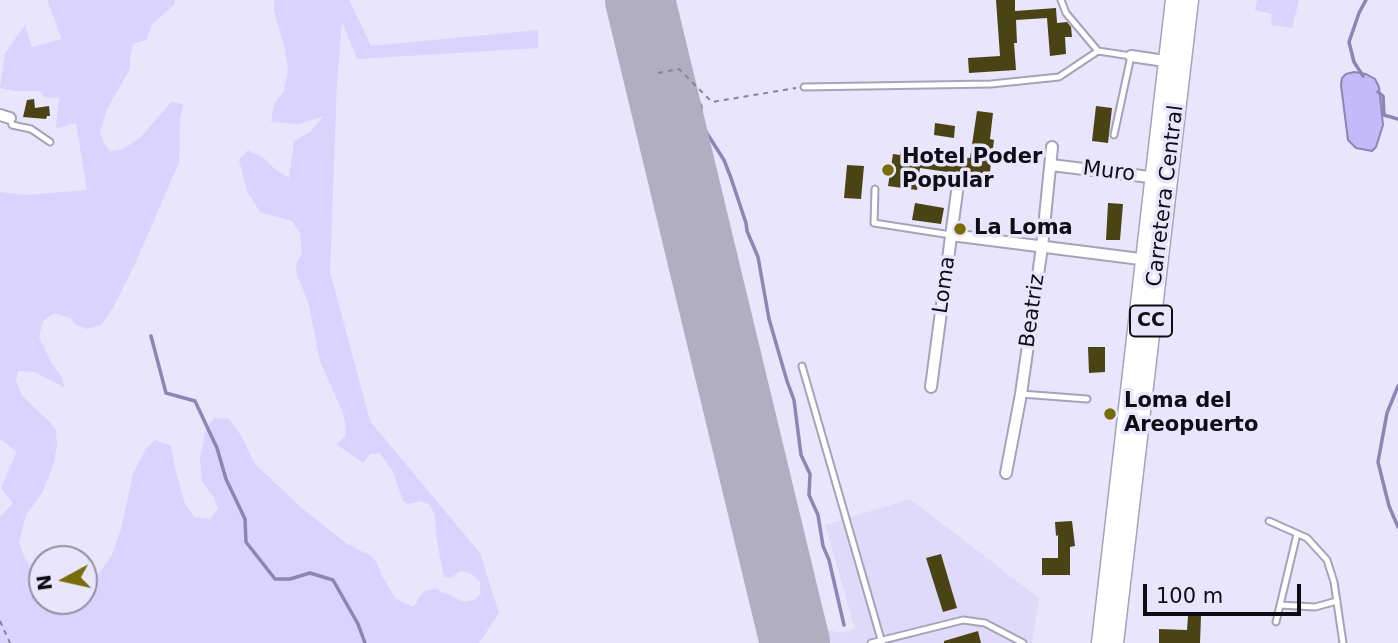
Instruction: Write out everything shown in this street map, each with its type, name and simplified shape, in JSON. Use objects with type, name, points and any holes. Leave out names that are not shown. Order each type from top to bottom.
[{"type":"main road","name":"Carretera Central","points":[[1175,0],[1175,62]]},
{"type":"main road","name":"Carretera Central","points":[[1101,643],[1175,62],[1189,0]]},
{"type":"main road","name":"Carretera Central","points":[[1114,643],[1151,261]]},
{"type":"street","points":[[1131,56],[1175,62]]},
{"type":"street","name":"Beatriz","points":[[1006,474],[1021,394],[1042,247],[1052,147]]},
{"type":"street","name":"Muro","points":[[1051,165],[1161,178]]},
{"type":"street","name":"Loma","points":[[931,387],[958,184]]},
{"type":"street","points":[[951,235],[1151,261]]},
{"type":"lane","points":[[1061,0],[1066,13],[1098,51],[1131,56],[1114,135]]},
{"type":"lane","points":[[804,87],[991,84],[1059,77],[1098,51]]},
{"type":"lane","points":[[5,116],[12,125],[31,129],[50,142]]},
{"type":"lane","points":[[875,189],[874,223],[951,235]]},
{"type":"lane","points":[[802,366],[881,642]]},
{"type":"lane","points":[[1021,394],[1087,399]]},
{"type":"lane","points":[[1269,521],[1307,538],[1327,560],[1334,582],[1343,643]]},
{"type":"lane","points":[[1276,622],[1297,534]]},
{"type":"lane","points":[[1280,604],[1315,607],[1337,601]]},
{"type":"lane","points":[[871,643],[964,620],[985,623],[1023,643]]},
{"type":"path","points":[[658,74],[679,69],[712,102],[804,87]]},
{"type":"path","points":[[0,621],[10,643]]},
{"type":"shaded area","points":[[47,0],[175,0],[175,4],[152,24],[146,40],[133,44],[130,69],[107,109],[100,132],[104,143],[110,151],[123,149],[140,138],[171,102],[183,104],[179,162],[113,308],[101,325],[87,329],[76,325],[70,318],[54,313],[43,321],[39,337],[65,388],[35,372],[18,371],[16,381],[22,396],[51,423],[56,431],[57,446],[53,466],[42,493],[26,515],[19,542],[28,563],[28,615],[98,615],[98,575],[112,555],[121,529],[133,474],[146,449],[155,440],[171,446],[185,504],[194,517],[210,519],[218,509],[202,481],[200,459],[206,429],[214,418],[229,419],[242,437],[255,464],[304,510],[347,544],[371,556],[396,599],[414,607],[426,590],[436,589],[464,602],[474,600],[480,594],[480,582],[472,574],[461,571],[450,578],[444,577],[435,515],[430,505],[421,501],[408,504],[403,501],[393,472],[380,453],[370,454],[363,463],[336,444],[345,437],[346,427],[343,413],[320,361],[309,305],[297,274],[296,264],[302,253],[300,233],[292,221],[260,212],[247,191],[239,160],[248,150],[265,159],[289,178],[294,141],[310,132],[324,116],[299,124],[271,122],[274,104],[284,91],[288,70],[274,11],[274,0],[349,0],[371,46],[538,30],[538,48],[357,59],[342,22],[337,82],[330,272],[370,421],[480,553],[499,613],[479,643],[0,643],[0,517],[13,503],[1,488],[17,452],[0,439],[0,192],[25,195],[87,190],[76,123],[56,128],[59,98],[44,97],[40,91],[0,88],[5,53],[25,25],[32,47],[62,39]]},
{"type":"shaded area","points":[[620,0],[662,0],[817,627],[841,633],[855,629],[825,525],[910,499],[1039,598],[1032,643],[781,643]]},
{"type":"shaded area","points":[[1257,0],[1299,0],[1292,28],[1271,25],[1272,14],[1255,10]]},
{"type":"shaded area","points":[[1354,72],[1375,79],[1379,87],[1383,125],[1376,147],[1372,151],[1356,148],[1348,140],[1341,85],[1346,74]]},
{"type":"building","points":[[996,0],[1015,0],[1015,11],[1056,8],[1057,23],[1067,22],[1071,27],[1072,37],[1065,37],[1066,54],[1050,56],[1047,18],[1016,20],[1016,70],[969,73],[968,58],[1000,56]]},
{"type":"building","points":[[34,99],[35,108],[49,106],[50,116],[46,119],[23,117],[27,100]]},
{"type":"building","points":[[1096,106],[1112,108],[1108,143],[1092,141]]},
{"type":"building","points":[[977,111],[993,113],[990,139],[994,140],[988,187],[966,184],[968,175],[920,168],[917,190],[888,186],[893,154],[900,155],[901,149],[970,158]]},
{"type":"building","points":[[935,123],[955,126],[954,138],[934,135]]},
{"type":"building","points":[[847,165],[864,166],[861,199],[844,198]]},
{"type":"building","points":[[915,203],[944,208],[941,224],[912,220]]},
{"type":"building","points":[[1108,203],[1123,204],[1120,240],[1106,240]]},
{"type":"building","points":[[1088,347],[1105,347],[1105,372],[1089,373]]},
{"type":"building","points":[[1072,521],[1075,546],[1070,547],[1070,575],[1042,575],[1042,558],[1058,558],[1055,522]]},
{"type":"building","points":[[941,554],[957,608],[943,612],[926,558]]},
{"type":"building","points":[[1188,616],[1201,616],[1200,643],[1159,643],[1159,629],[1187,630]]},
{"type":"building","points":[[978,631],[981,643],[944,643],[944,641]]},
{"type":"waterway","points":[[1363,76],[1354,62],[1349,42],[1366,0]]},
{"type":"waterway","points":[[690,89],[701,106],[701,124],[724,160],[758,257],[769,319],[794,400],[801,455],[810,474],[809,495],[818,515],[823,546],[829,560],[844,625]]},
{"type":"waterway","points":[[1378,92],[1383,96],[1384,115],[1398,119]]},
{"type":"waterway","points":[[151,336],[166,393],[195,401],[217,448],[226,479],[245,519],[246,542],[275,579],[290,579],[310,573],[333,580],[358,624],[365,643]]},
{"type":"waterway","points":[[1398,386],[1387,413],[1378,462],[1389,506],[1398,527]]},
{"type":"runway","points":[[640,0],[795,643]]},
{"type":"place","name":"Hotel Poder Popular","points":[[888,170]]},
{"type":"place","name":"La Loma","points":[[960,229]]},
{"type":"place","name":"Loma del Areopuerto","points":[[1110,414]]}]
